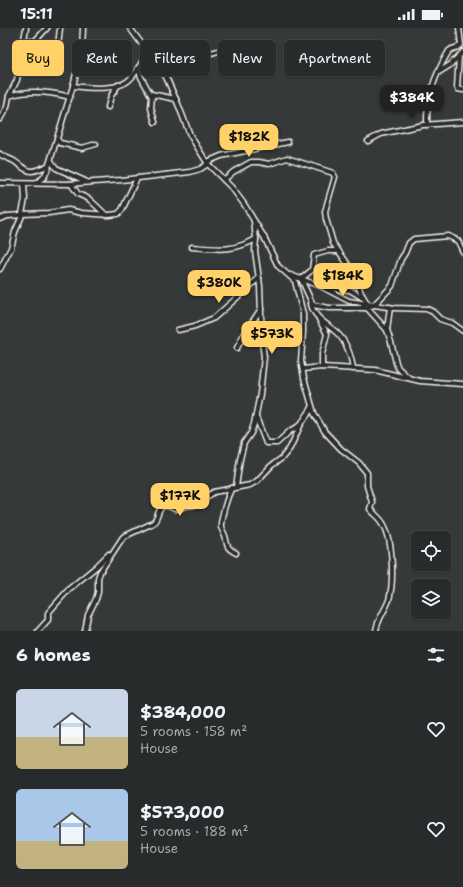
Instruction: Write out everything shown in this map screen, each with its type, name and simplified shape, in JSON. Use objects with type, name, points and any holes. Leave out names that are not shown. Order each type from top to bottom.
[{"type":"street","points":[[0,119],[17,80],[26,28]]},
{"type":"street","points":[[24,39],[34,42],[47,28]]},
{"type":"street","points":[[59,40],[60,28]]},
{"type":"street","points":[[36,184],[44,177],[49,165],[70,97],[82,49],[83,28]]},
{"type":"street","points":[[130,28],[140,41]]},
{"type":"street","points":[[427,125],[428,100],[432,86],[449,50],[452,48],[458,48],[461,45],[462,41],[459,28]]},
{"type":"street","points":[[437,73],[450,65],[463,52]]},
{"type":"street","points":[[459,56],[457,87],[458,89],[463,90]]},
{"type":"street","points":[[73,86],[97,88],[118,85],[128,81],[140,65]]},
{"type":"street","points":[[138,68],[141,77],[151,94],[153,101],[152,112],[155,122]]},
{"type":"street","points":[[164,76],[176,99],[190,135],[207,163],[232,188],[254,219],[278,266],[290,275],[325,288],[349,301],[367,306]]},
{"type":"street","points":[[108,107],[111,96],[118,85]]},
{"type":"street","points":[[9,96],[47,92],[70,97]]},
{"type":"street","points":[[151,94],[176,99]]},
{"type":"street","points":[[368,141],[381,134],[427,125],[463,122]]},
{"type":"street","points":[[56,139],[60,143],[82,148],[96,144]]},
{"type":"street","points":[[0,184],[71,184],[190,172],[200,169],[207,163],[221,156],[288,142]]},
{"type":"street","points":[[0,154],[22,168],[30,171],[38,170],[49,165]]},
{"type":"street","points":[[224,180],[233,172],[251,162],[273,163],[288,158],[333,174],[335,177],[334,183],[328,195],[325,212],[333,243],[354,274],[367,306],[386,330],[398,368],[411,380]]},
{"type":"street","points":[[50,160],[56,168],[87,182]]},
{"type":"street","points":[[0,218],[22,214],[50,213],[68,210],[106,215],[118,214],[122,210],[136,178]]},
{"type":"street","points":[[0,269],[11,248],[22,214],[25,199],[24,184]]},
{"type":"street","points":[[71,184],[78,194],[89,199],[106,215]]},
{"type":"street","points":[[236,553],[229,549],[226,543],[226,537],[221,527],[227,496],[234,488],[244,443],[251,433],[256,416],[264,357],[259,278],[255,251],[256,239],[254,219]]},
{"type":"street","points":[[374,305],[392,286],[400,259],[405,253],[409,243],[414,239],[434,236],[451,236],[458,241],[463,252]]},
{"type":"street","points":[[192,247],[222,249],[234,248],[256,239]]},
{"type":"street","points":[[301,279],[312,270],[314,255],[328,251],[338,251]]},
{"type":"street","points":[[290,275],[296,284],[303,314],[301,361],[312,408],[325,432],[341,449],[359,463],[366,473],[367,486],[372,502],[370,509],[385,525],[390,539],[392,576],[390,597],[376,631]]},
{"type":"street","points":[[178,330],[195,326],[214,318],[259,278]]},
{"type":"street","points":[[301,279],[314,311],[327,334],[322,354],[322,367]]},
{"type":"street","points":[[325,288],[350,290],[364,298]]},
{"type":"street","points":[[311,304],[329,308],[374,305],[427,309],[433,312],[440,319],[452,323],[463,331]]},
{"type":"street","points":[[386,330],[390,307]]},
{"type":"street","points":[[237,348],[244,334],[261,308]]},
{"type":"street","points":[[318,318],[336,332],[347,346],[352,357],[353,369]]},
{"type":"street","points":[[303,369],[322,367],[388,372],[411,380],[463,384]]},
{"type":"street","points":[[85,631],[88,615],[98,592],[98,578],[103,566],[125,535],[155,521],[160,509],[163,506],[168,506],[175,509],[182,506],[194,505],[214,492],[250,485],[257,481],[267,470],[282,458],[290,448],[301,424],[312,408]]},
{"type":"street","points":[[256,416],[266,442],[277,443],[290,431],[301,424]]},
{"type":"street","points":[[38,631],[48,620],[48,614],[69,589],[96,567],[113,550]]}]
